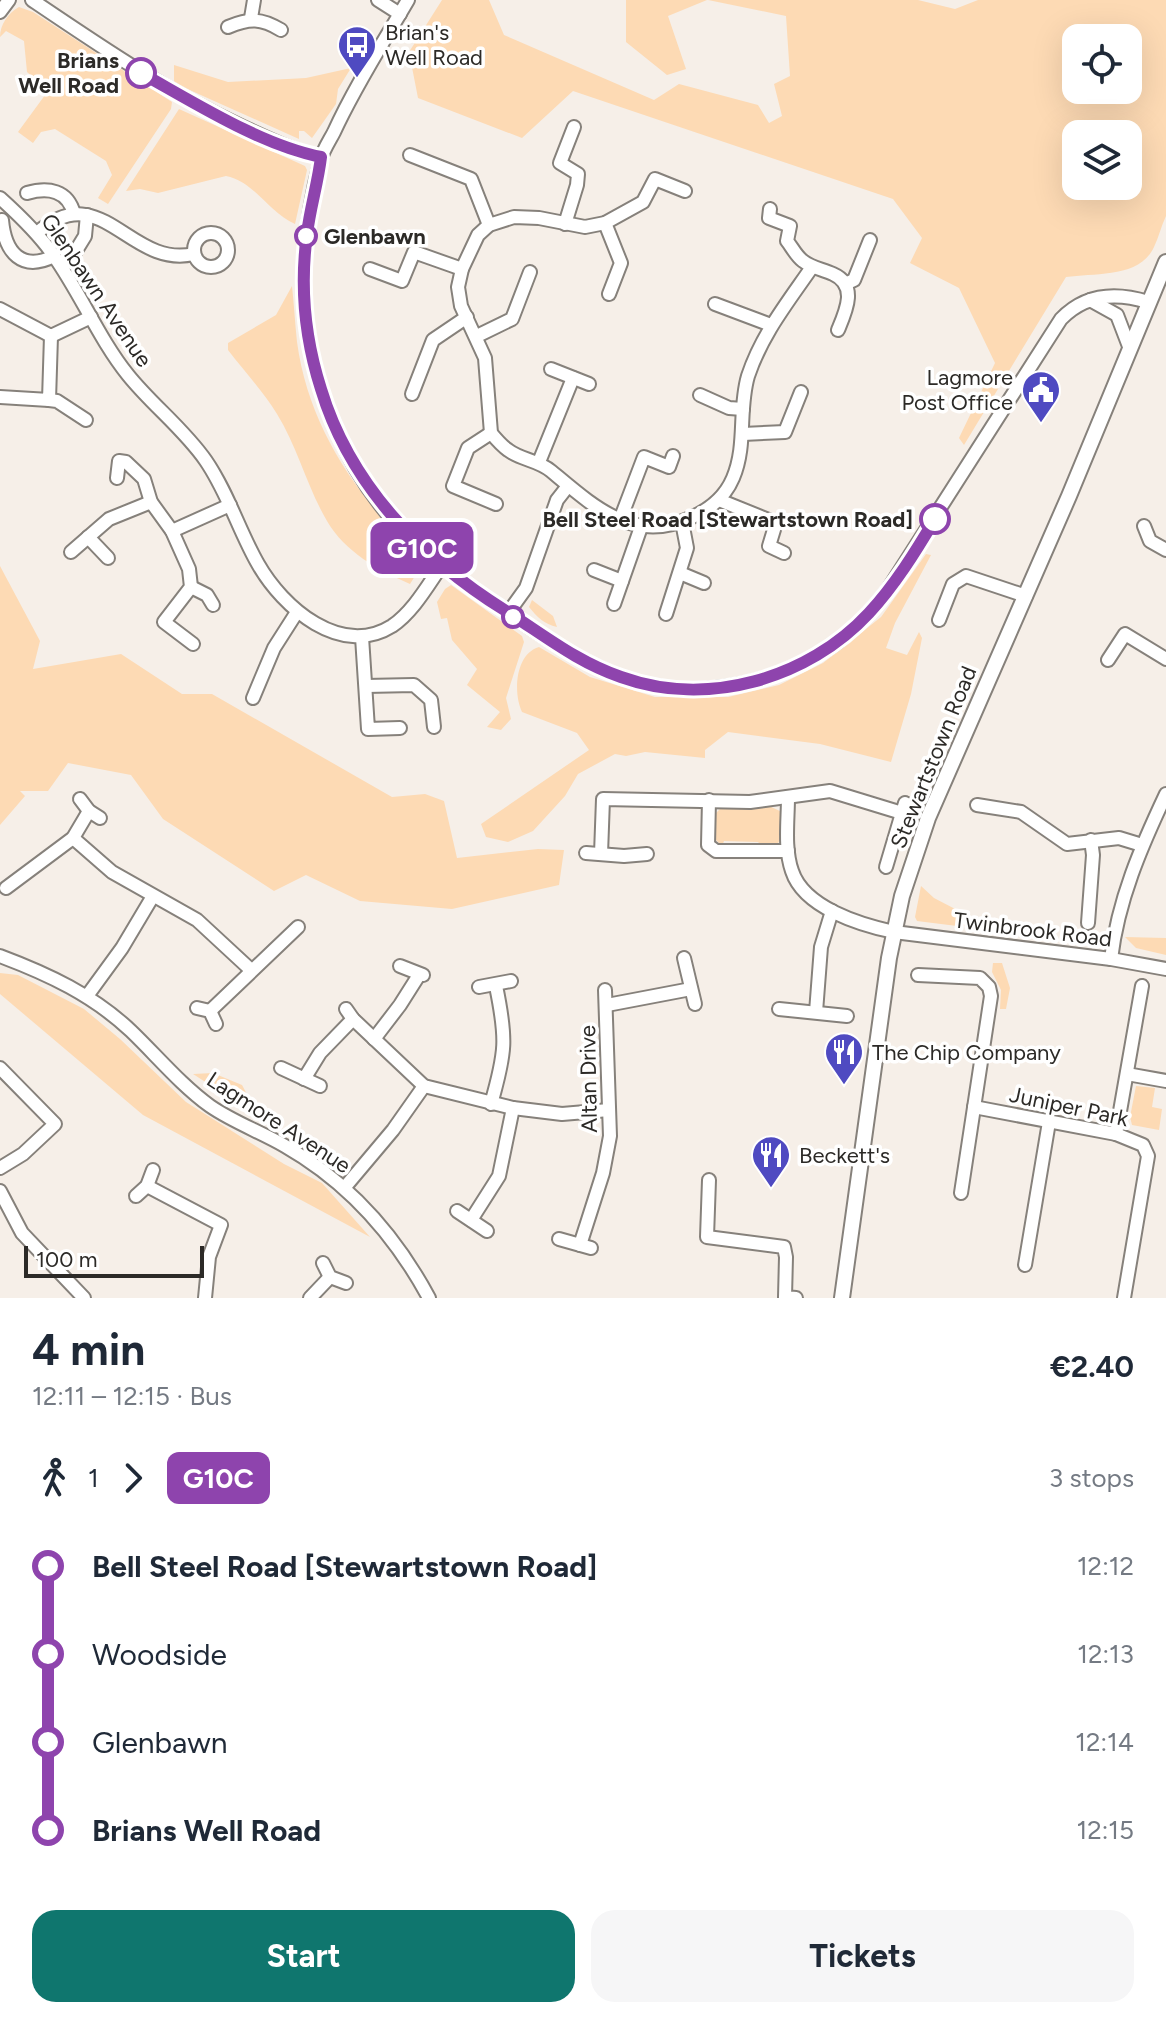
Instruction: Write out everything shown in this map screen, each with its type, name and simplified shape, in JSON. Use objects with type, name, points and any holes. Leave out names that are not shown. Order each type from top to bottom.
[{"type":"main road","name":"Stewartstown Road","points":[[842,1298],[894,932],[902,896],[928,818],[1026,596],[1166,262]]},
{"type":"street","points":[[0,12],[9,0]]},
{"type":"street","points":[[32,0],[135,70],[183,97],[270,139],[321,157]]},
{"type":"street","points":[[251,18],[254,0]]},
{"type":"street","points":[[378,0],[400,14]]},
{"type":"street","points":[[408,0],[321,157],[307,231],[304,288],[306,320],[321,391],[350,457],[411,539],[442,565],[559,648],[620,677],[652,685],[698,690],[728,687],[773,676],[833,645],[852,630],[887,591],[1061,319],[1070,310],[1090,300],[1113,295],[1148,302]]},
{"type":"street","points":[[228,27],[251,18],[281,30]]},
{"type":"street","points":[[565,224],[578,174],[560,163],[574,127]]},
{"type":"street","points":[[410,155],[471,179],[489,225]]},
{"type":"street","points":[[685,191],[655,179],[643,202],[605,223],[585,227],[539,218],[514,217],[489,225],[478,235],[462,269],[458,287],[461,306],[485,358],[491,433],[508,451],[539,462],[568,486],[620,520],[641,527],[662,528],[701,513],[719,500],[733,480],[743,434],[747,380],[759,346],[812,267]]},
{"type":"street","points":[[27,193],[39,189],[52,190],[71,203],[80,215],[85,236],[74,254]]},
{"type":"street","name":"Glenbawn Avenue","points":[[0,198],[37,233],[54,256],[128,375],[196,447],[230,505],[263,573],[297,612],[327,630],[362,637]]},
{"type":"street","points":[[770,209],[769,218],[790,226],[787,241],[800,259],[812,267],[834,274],[845,284],[850,300],[838,330]]},
{"type":"street","points":[[37,233],[53,218],[80,215],[102,218],[147,248],[167,257],[194,254]]},
{"type":"street","points":[[2,220],[3,233],[10,249],[18,257],[30,263],[39,263],[54,256]]},
{"type":"street","points":[[605,223],[621,263],[609,294]]},
{"type":"street","points":[[845,284],[854,280],[870,240]]},
{"type":"street","points":[[370,269],[402,281],[414,252],[462,269]]},
{"type":"street","points":[[477,336],[512,319],[530,272]]},
{"type":"street","points":[[1090,300],[1117,315],[1130,349]]},
{"type":"street","points":[[715,304],[771,325]]},
{"type":"street","points":[[0,309],[51,336]]},
{"type":"street","points":[[51,336],[91,317]]},
{"type":"street","points":[[412,394],[433,340],[467,317]]},
{"type":"street","points":[[49,400],[51,336]]},
{"type":"street","points":[[551,369],[589,384]]},
{"type":"street","points":[[539,462],[573,378]]},
{"type":"street","points":[[743,434],[785,432],[801,392]]},
{"type":"street","points":[[700,395],[729,408],[743,409]]},
{"type":"street","points":[[0,397],[57,401],[86,420]]},
{"type":"street","points":[[491,433],[468,448],[453,486],[496,504]]},
{"type":"street","points":[[620,520],[644,457],[669,467],[673,456]]},
{"type":"street","points":[[117,478],[119,461],[126,462],[144,479],[151,502],[172,531],[189,569],[191,587],[164,622],[193,644]]},
{"type":"street","points":[[508,613],[526,588],[557,500],[568,486]]},
{"type":"street","points":[[719,500],[776,523],[769,546],[784,553]]},
{"type":"street","points":[[71,552],[109,519],[151,502]]},
{"type":"street","points":[[172,531],[230,505]]},
{"type":"street","points":[[666,614],[687,548],[682,522]]},
{"type":"street","points":[[1144,526],[1150,541],[1166,550]]},
{"type":"street","points":[[614,604],[641,527]]},
{"type":"street","points":[[88,537],[108,558]]},
{"type":"street","points":[[400,728],[368,729],[362,637],[390,627],[404,617],[442,565]]},
{"type":"street","points":[[594,570],[622,581]]},
{"type":"street","points":[[680,573],[704,583]]},
{"type":"street","points":[[939,620],[953,584],[966,576],[1026,596]]},
{"type":"street","points":[[191,587],[207,595],[213,605]]},
{"type":"street","points":[[253,698],[274,648],[297,612]]},
{"type":"street","points":[[1108,660],[1125,634],[1162,656],[1166,640]]},
{"type":"street","points":[[247,677],[260,682]]},
{"type":"street","points":[[366,686],[414,685],[431,700],[434,727]]},
{"type":"street","points":[[601,854],[599,799],[750,802],[830,791],[904,808],[886,867]]},
{"type":"street","points":[[1111,959],[1120,909],[1142,845],[1166,794]]},
{"type":"street","points":[[709,800],[708,845],[716,851],[788,851],[788,797]]},
{"type":"street","points":[[16,898],[3,885],[73,838],[94,815],[80,799]]},
{"type":"street","points":[[977,805],[1021,812],[1067,844],[1119,838],[1142,845]]},
{"type":"street","points":[[73,838],[112,872],[197,920],[251,970]]},
{"type":"street","points":[[1088,923],[1093,855],[1091,840]]},
{"type":"street","name":"Twinbrook Road","points":[[788,851],[799,885],[832,911],[862,924],[894,932],[1111,959],[1166,969]]},
{"type":"street","points":[[586,853],[647,854]]},
{"type":"street","points":[[87,996],[122,948],[153,896]]},
{"type":"street","points":[[816,1012],[821,947],[832,911]]},
{"type":"street","points":[[216,1024],[204,1009],[299,925]]},
{"type":"street","name":"Lagmore Avenue","points":[[0,956],[87,996],[130,1030],[211,1106],[307,1159],[345,1187],[398,1247],[429,1298]]},
{"type":"street","points":[[684,958],[695,1004]]},
{"type":"street","points":[[936,977],[937,962]]},
{"type":"street","points":[[374,1039],[423,975],[400,966]]},
{"type":"street","name":"Juniper Park","points":[[918,975],[980,978],[989,987],[991,996],[961,1193]]},
{"type":"street","points":[[479,987],[511,981]]},
{"type":"street","points":[[491,1104],[504,1060],[505,1032],[496,986]]},
{"type":"street","points":[[1116,1134],[1142,986]]},
{"type":"street","name":"Altan Drive","points":[[607,1005],[691,989]]},
{"type":"street","name":"Altan Drive","points":[[559,1239],[585,1247],[610,1136],[605,990]]},
{"type":"street","points":[[779,1009],[847,1016]]},
{"type":"street","points":[[304,1079],[350,1014],[424,1086],[513,1108],[562,1114],[609,1110]]},
{"type":"street","points":[[0,1068],[55,1124],[23,1154],[0,1168]]},
{"type":"street","points":[[281,1068],[320,1086]]},
{"type":"street","points":[[1127,1074],[1166,1081]]},
{"type":"street","points":[[345,1187],[393,1130],[424,1086]]},
{"type":"street","name":"Juniper Park","points":[[974,1107],[1116,1134],[1143,1145],[1148,1156],[1124,1298]]},
{"type":"street","points":[[471,1220],[499,1176],[513,1108]]},
{"type":"street","points":[[1025,1265],[1049,1122]]},
{"type":"street","points":[[136,1196],[147,1186],[153,1170]]},
{"type":"street","points":[[709,1180],[707,1237],[784,1247],[785,1297],[796,1298]]},
{"type":"street","points":[[147,1186],[221,1225],[209,1257],[205,1298]]},
{"type":"street","points":[[0,1191],[22,1233],[84,1298]]},
{"type":"street","points":[[457,1211],[487,1231]]},
{"type":"street","points":[[323,1263],[330,1277],[346,1283]]},
{"type":"street","points":[[310,1298],[330,1277]]},
{"type":"shaded area","points":[[442,0],[489,0],[504,35],[654,100],[679,84],[758,105],[769,123],[782,116],[774,84],[790,76],[786,16],[708,0],[918,0],[955,9],[978,0],[1166,0],[1166,216],[1154,247],[1138,264],[1116,272],[1066,277],[964,445],[959,438],[995,363],[959,288],[910,263],[922,238],[893,199],[573,91],[522,138],[418,98],[409,52]]},
{"type":"shaded area","points":[[626,0],[707,0],[668,16],[686,69],[667,75],[626,42]]},
{"type":"shaded area","points":[[19,7],[33,12],[172,102],[171,109],[108,204],[98,198],[112,175],[106,161],[55,129],[41,132],[33,143],[18,132],[48,91],[27,72],[24,41],[6,31],[0,37],[5,20]]},
{"type":"shaded area","points":[[174,65],[228,82],[306,78],[351,68],[338,89],[336,104],[312,138],[299,131],[299,139],[174,83]]},
{"type":"shaded area","points":[[179,109],[305,166],[307,170],[295,224],[277,213],[245,184],[226,176],[158,193],[140,189],[126,191]]},
{"type":"shaded area","points":[[292,286],[297,342],[313,404],[325,433],[357,487],[420,559],[420,568],[410,584],[363,559],[334,532],[277,414],[228,350],[228,343],[276,315]]},
{"type":"shaded area","points":[[926,554],[931,555],[895,623],[886,648],[907,655],[919,632],[922,638],[911,694],[891,762],[820,744],[728,732],[705,750],[705,758],[645,752],[626,756],[615,754],[578,774],[565,796],[533,831],[508,842],[486,837],[481,824],[589,750],[577,733],[522,712],[517,695],[518,675],[525,657],[531,651],[539,647],[590,677],[655,697],[728,697],[779,685],[823,663],[881,617]]},
{"type":"shaded area","points":[[0,566],[40,641],[33,669],[121,654],[182,694],[212,694],[392,797],[425,794],[444,801],[457,858],[538,849],[564,850],[559,885],[452,909],[360,901],[306,875],[274,891],[163,819],[131,775],[68,763],[48,791],[20,791],[25,796],[0,825]]},
{"type":"shaded area","points":[[451,585],[522,636],[524,642],[506,698],[511,719],[501,730],[487,727],[500,712],[467,685],[477,669],[452,640],[447,618],[441,619],[437,602]]},
{"type":"shaded area","points":[[532,600],[553,616],[557,627],[535,614],[529,607]]},
{"type":"shaded area","points":[[767,805],[782,812],[782,836],[777,845],[724,841],[722,846],[713,837],[715,814],[720,809]]},
{"type":"shaded area","points":[[921,886],[934,898],[986,925],[957,926],[917,921],[915,917]]},
{"type":"shaded area","points":[[1125,937],[1166,938],[1166,955],[1136,948]]},
{"type":"shaded area","points":[[993,963],[1002,963],[1010,988],[1006,1009],[1000,1009],[1001,990],[992,972]]},
{"type":"shaded area","points":[[0,973],[18,975],[84,1009],[186,1102],[284,1164],[322,1183],[370,1237],[143,1115],[0,994]]},
{"type":"shaded area","points":[[213,1073],[242,1085],[257,1113],[193,1074]]},
{"type":"shaded area","points":[[1136,1086],[1155,1088],[1152,1107],[1162,1109],[1159,1130],[1132,1125],[1130,1117]]},
{"type":"bus line","name":"G10C","points":[[141,73],[212,112],[270,139],[321,157],[305,250],[306,320],[321,391],[350,457],[411,539],[496,605],[559,648],[620,677],[678,689],[728,687],[773,676],[803,663],[852,630],[887,591],[935,519]]},
{"type":"place","name":"Brians Well Road","points":[[141,73]]},
{"type":"place","name":"Brian's Well Road","points":[[357,79]]},
{"type":"place","name":"Glenbawn","points":[[306,236]]},
{"type":"place","name":"Lagmore Post Office","points":[[1041,424]]},
{"type":"place","name":"Bell Steel Road [Stewartstown Road]","points":[[935,519]]},
{"type":"place","name":"The Chip Company","points":[[844,1086]]},
{"type":"place","name":"Beckett's","points":[[771,1189]]}]
